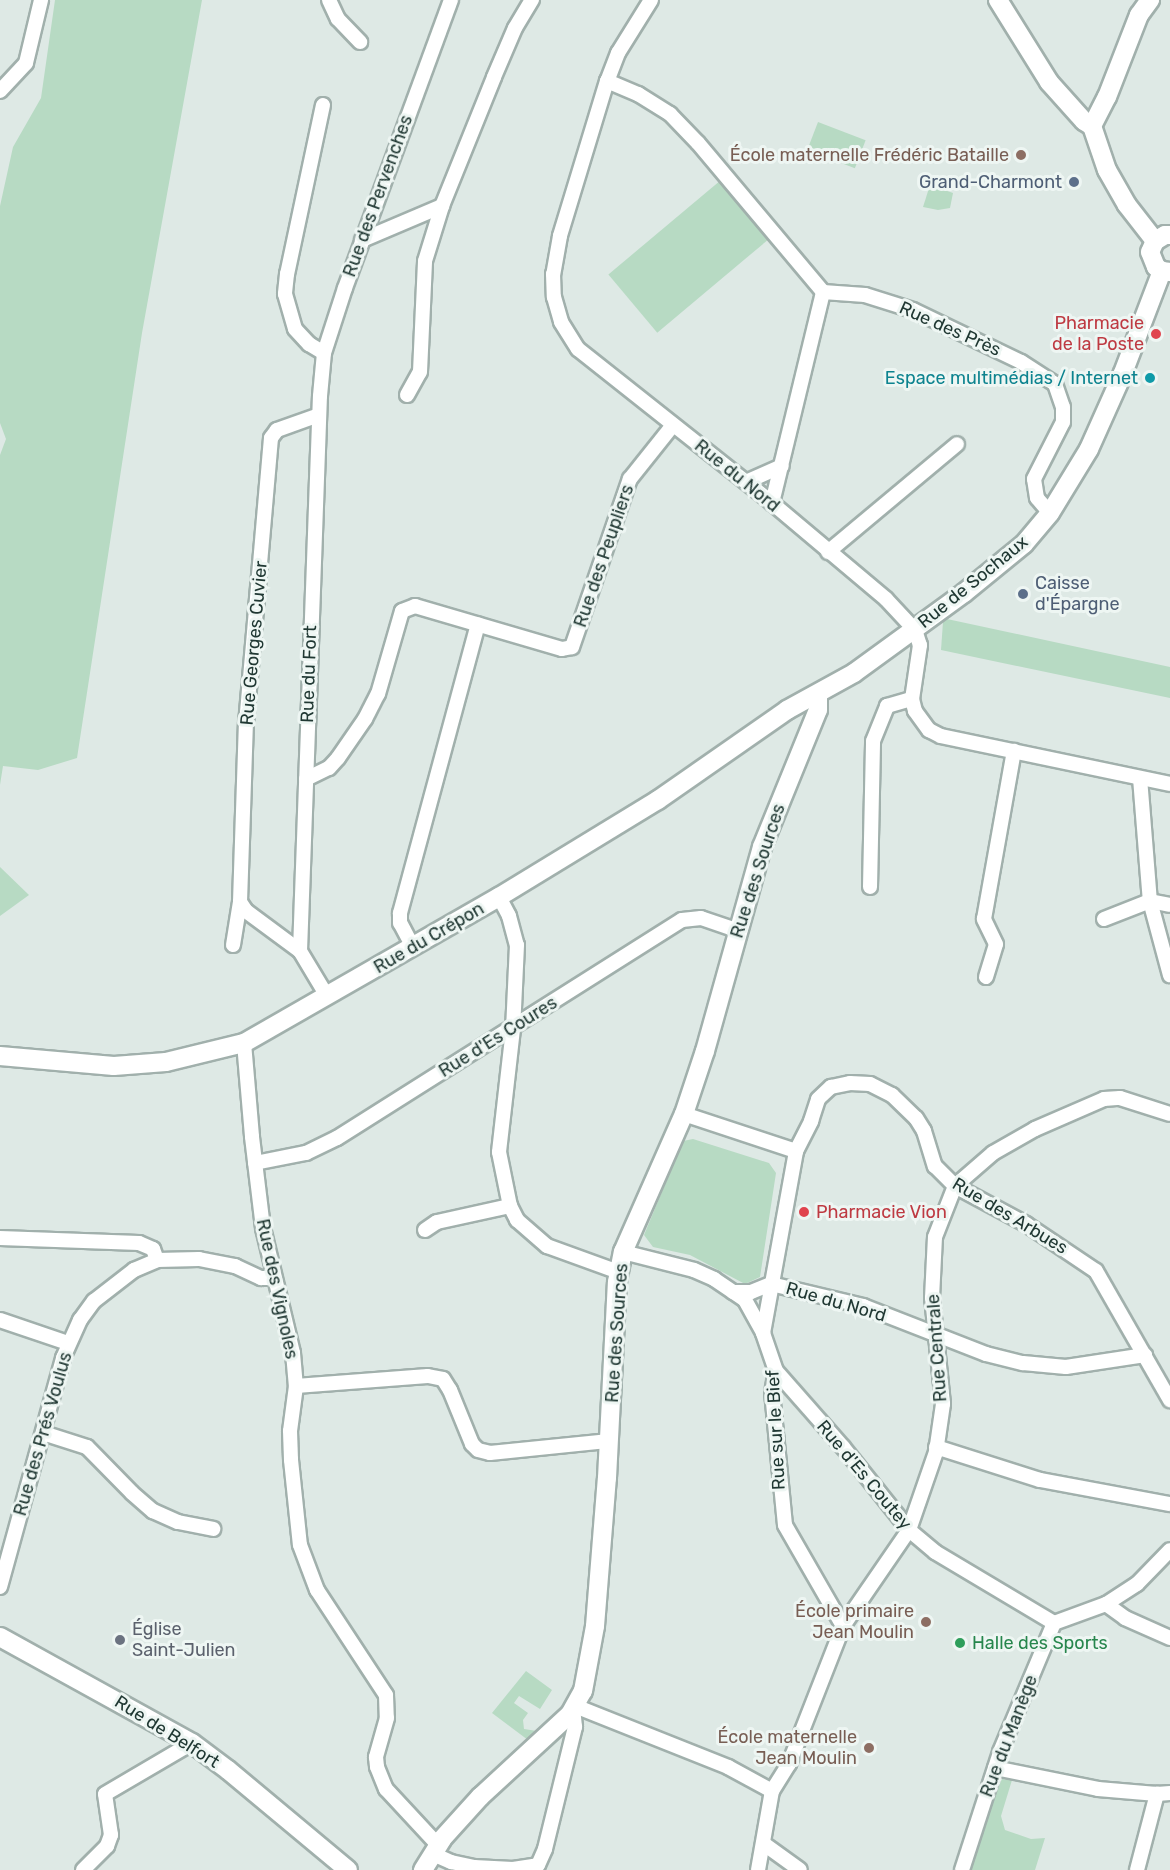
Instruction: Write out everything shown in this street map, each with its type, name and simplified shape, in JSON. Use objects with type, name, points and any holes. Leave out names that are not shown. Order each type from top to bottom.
[{"type":"street","points":[[0,91],[26,63],[41,0]]},
{"type":"street","points":[[328,0],[338,19],[360,42]]},
{"type":"street","name":"Rue des Pervenches","points":[[320,396],[324,353],[362,240],[451,0]]},
{"type":"street","points":[[407,395],[420,372],[425,261],[442,207],[515,28],[532,0]]},
{"type":"street","name":"Rue du Nord","points":[[651,0],[618,53],[607,81],[560,236],[553,274],[554,297],[561,322],[578,349],[772,503],[886,599],[915,630]]},
{"type":"street","points":[[998,0],[1049,82],[1084,121],[1092,126],[1107,170],[1127,205],[1163,238],[1150,252],[1152,261],[1166,272]]},
{"type":"street","points":[[1092,126],[1107,97],[1139,15],[1150,0]]},
{"type":"street","points":[[607,81],[638,94],[670,114],[698,143],[823,292],[772,503]]},
{"type":"street","points":[[323,105],[287,274],[285,294],[295,329],[309,344],[324,353]]},
{"type":"street","points":[[362,240],[442,207]]},
{"type":"street","name":"Rue de Sochaux","points":[[818,694],[854,673],[915,630],[1024,544],[1050,513],[1089,449],[1166,272]]},
{"type":"street","name":"Rue des Près","points":[[823,292],[865,295],[914,310],[1021,362],[1055,384],[1063,407],[1063,422],[1034,479],[1037,498],[1050,513]]},
{"type":"street","name":"Rue du Fort","points":[[300,951],[320,396]]},
{"type":"street","name":"Rue Georges Cuvier","points":[[233,945],[240,902],[246,721],[272,438],[277,430],[319,415]]},
{"type":"street","name":"Rue des Peupliers","points":[[306,780],[329,768],[339,758],[365,719],[378,694],[402,611],[415,606],[562,649],[572,647],[630,479],[674,425]]},
{"type":"street","points":[[828,552],[957,444]]},
{"type":"street","points":[[746,482],[782,466]]},
{"type":"street","points":[[413,947],[400,923],[400,913],[478,624]]},
{"type":"street","points":[[915,630],[920,645],[912,699],[915,711],[929,730],[941,736],[1170,784]]},
{"type":"street","name":"Rue du Crépon","points":[[0,1056],[114,1066],[166,1062],[244,1043],[499,897],[658,800],[787,710],[818,694]]},
{"type":"street","name":"Rue des Sources","points":[[423,1870],[436,1850],[480,1797],[572,1710],[588,1675],[595,1626],[619,1272],[623,1252],[684,1114],[705,1051],[762,847],[818,710],[818,694]]},
{"type":"street","points":[[870,887],[873,741],[887,706],[912,699]]},
{"type":"street","points":[[986,977],[996,944],[984,918],[1014,751]]},
{"type":"street","points":[[1140,778],[1150,901],[1170,975]]},
{"type":"street","points":[[499,897],[509,916],[517,945],[513,1029],[499,1152],[510,1206],[518,1220],[547,1246],[619,1272]]},
{"type":"street","points":[[1104,919],[1150,901],[1170,905]]},
{"type":"street","points":[[240,902],[246,911],[300,951],[327,996]]},
{"type":"street","name":"Rue d'Es Coures","points":[[255,1163],[306,1153],[321,1147],[513,1029],[682,920],[701,918],[739,931]]},
{"type":"street","name":"Rue des Vignoles","points":[[244,1043],[263,1228],[290,1333],[296,1386],[290,1431],[300,1545],[316,1590],[386,1695],[387,1718],[376,1757],[377,1767],[386,1788],[415,1820],[436,1850]]},
{"type":"street","name":"Rue des Arbues","points":[[796,1151],[812,1121],[818,1099],[831,1087],[850,1083],[870,1084],[892,1095],[916,1118],[924,1131],[935,1166],[955,1186],[1026,1224],[1096,1271],[1170,1400]]},
{"type":"street","name":"Rue Centrale","points":[[772,1791],[789,1764],[843,1626],[909,1530],[936,1447],[943,1404],[932,1298],[935,1237],[955,1186],[1001,1149],[1035,1129],[1104,1099],[1120,1098],[1170,1114]]},
{"type":"street","points":[[684,1114],[796,1151]]},
{"type":"street","name":"Rue sur le Bief","points":[[796,1151],[763,1333],[776,1371],[772,1393],[785,1526],[843,1626]]},
{"type":"street","points":[[425,1230],[437,1222],[510,1206]]},
{"type":"street","points":[[0,1238],[139,1243],[153,1249],[157,1260]]},
{"type":"street","points":[[623,1252],[694,1270],[733,1292],[745,1300],[763,1333]]},
{"type":"street","name":"Rue des Prés Voulus","points":[[0,1587],[68,1343],[94,1301],[134,1270],[157,1260],[199,1259],[235,1266],[261,1278],[274,1278]]},
{"type":"street","points":[[733,1292],[751,1292],[771,1284]]},
{"type":"street","name":"Rue du Nord","points":[[771,1284],[863,1306],[986,1354],[1048,1368],[1145,1355]]},
{"type":"street","points":[[0,1320],[68,1343]]},
{"type":"street","name":"Rue d'Es Coutey","points":[[776,1371],[843,1448],[909,1530],[935,1552],[1054,1623]]},
{"type":"street","points":[[296,1386],[428,1376],[443,1379],[450,1390],[472,1444],[478,1450],[490,1453],[609,1441]]},
{"type":"street","points":[[43,1432],[87,1447],[132,1494],[153,1510],[178,1522],[213,1529]]},
{"type":"street","points":[[936,1447],[1031,1478],[1170,1504]]},
{"type":"street","points":[[1054,1623],[1106,1604],[1137,1584],[1170,1552]]},
{"type":"street","points":[[1106,1604],[1125,1618],[1170,1638]]},
{"type":"street","name":"Rue du Manège","points":[[962,1870],[995,1768],[1054,1623]]},
{"type":"street","name":"Rue de Belfort","points":[[0,1637],[192,1743],[348,1870]]},
{"type":"street","points":[[572,1710],[728,1767],[772,1791],[758,1870]]},
{"type":"street","points":[[436,1850],[451,1862],[474,1867],[513,1869],[538,1865],[545,1849],[575,1727],[572,1710]]},
{"type":"street","points":[[83,1870],[106,1846],[111,1835],[105,1794],[192,1743]]},
{"type":"street","points":[[995,1768],[1098,1790],[1164,1793],[1137,1870]]},
{"type":"street","points":[[764,1845],[800,1870]]},
{"type":"green space","points":[[55,0],[202,0],[142,333],[77,758],[38,770],[3,766],[0,785],[0,455],[6,439],[0,423],[0,206],[13,147],[41,98]]},
{"type":"green space","points":[[818,122],[866,140],[855,168],[807,150]]},
{"type":"green space","points":[[721,180],[770,238],[657,333],[608,274]]},
{"type":"green space","points":[[930,185],[953,193],[950,208],[938,210],[923,207]]},
{"type":"green space","points":[[947,619],[1170,667],[1170,698],[941,650],[943,622]]},
{"type":"green space","points":[[0,867],[29,895],[0,916]]},
{"type":"green space","points":[[693,1139],[769,1163],[776,1173],[760,1277],[745,1284],[690,1255],[653,1247],[644,1235],[683,1141]]},
{"type":"green space","points":[[526,1671],[552,1690],[540,1709],[519,1696],[514,1703],[528,1713],[523,1720],[524,1729],[537,1731],[528,1740],[492,1713]]},
{"type":"green space","points":[[1002,1779],[1012,1780],[1001,1816],[1005,1830],[1031,1839],[1045,1838],[1035,1870],[969,1870],[998,1784]]},
{"type":"place","name":"École maternelle Frédéric Bataille","points":[[1021,155]]},
{"type":"place","name":"Grand-Charmont","points":[[1074,182]]},
{"type":"place","name":"Pharmacie de la Poste","points":[[1156,334]]},
{"type":"place","name":"Espace multimédias / Internet","points":[[1150,378]]},
{"type":"place","name":"Caisse d'Épargne","points":[[1023,594]]},
{"type":"place","name":"Pharmacie Vion","points":[[804,1212]]},
{"type":"place","name":"École primaire Jean Moulin","points":[[926,1622]]},
{"type":"place","name":"Église Saint-Julien","points":[[120,1640]]},
{"type":"place","name":"Halle des Sports","points":[[960,1643]]},
{"type":"place","name":"École maternelle Jean Moulin","points":[[869,1748]]}]
